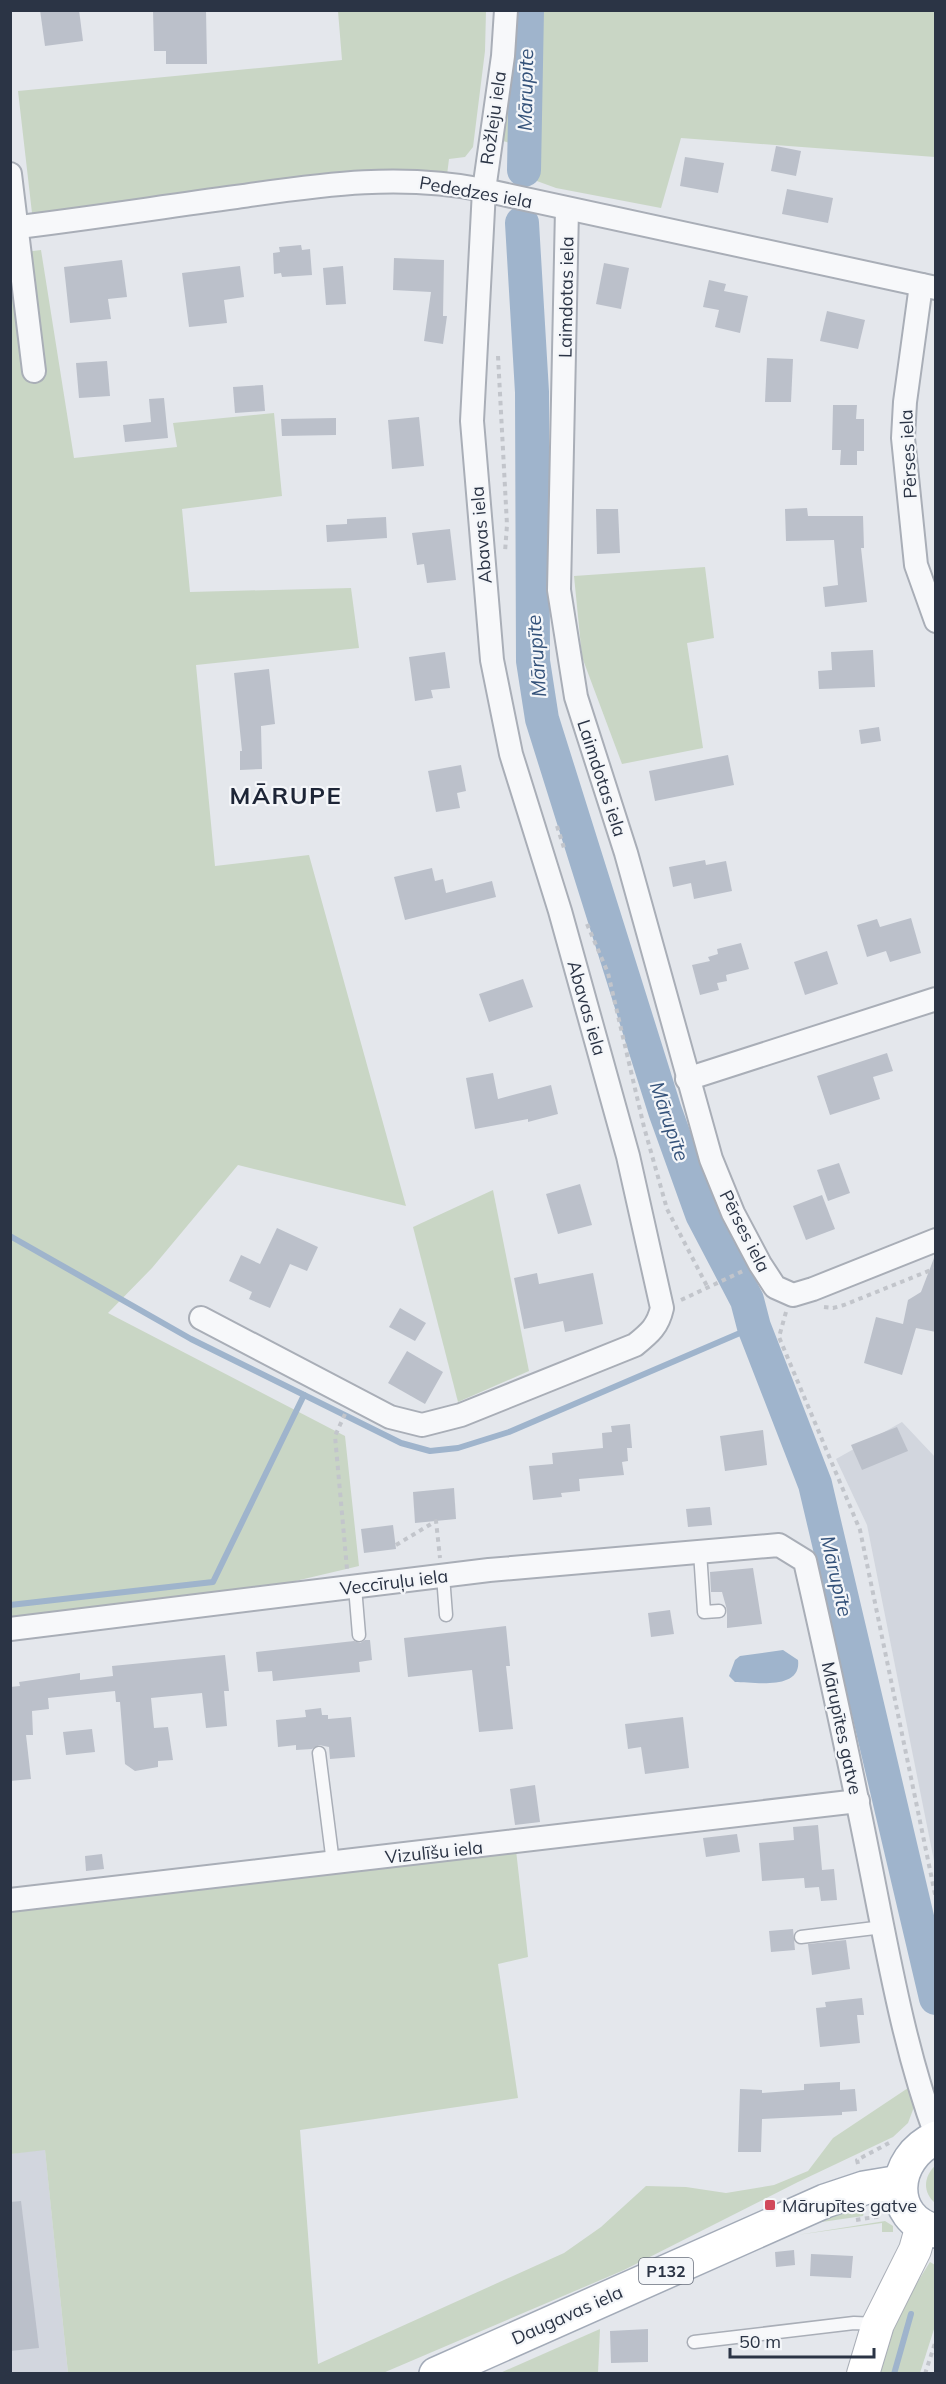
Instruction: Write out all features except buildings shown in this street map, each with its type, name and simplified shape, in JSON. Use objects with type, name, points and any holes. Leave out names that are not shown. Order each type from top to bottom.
[{"type":"main road","points":[[929,2228],[908,2211],[902,2198],[900,2182],[903,2167],[911,2154],[936,2136]]},
{"type":"main road","name":"Daugavas iela","points":[[436,2373],[825,2200],[864,2188],[900,2182]]},
{"type":"street","name":"Rožleju iela","points":[[484,190],[506,10]]},
{"type":"street","points":[[10,174],[13,228],[34,371]]},
{"type":"street","name":"Pededzes iela","points":[[13,228],[358,181],[423,181],[484,190],[928,286]]},
{"type":"street","name":"Abavas iela","points":[[484,190],[472,420],[492,660],[511,754],[560,911],[628,1156],[662,1308]]},
{"type":"street","name":"Laimdotas iela","points":[[567,209],[559,590],[576,697],[626,853],[687,1079]]},
{"type":"street","name":"Pērses iela","points":[[928,286],[905,402],[903,438],[916,565],[936,621]]},
{"type":"street","points":[[687,1079],[936,999]]},
{"type":"street","name":"Pērses iela","points":[[687,1079],[711,1159],[733,1213],[775,1287],[793,1295]]},
{"type":"street","points":[[793,1295],[936,1240]]},
{"type":"street","points":[[201,1318],[390,1417],[422,1425],[461,1415],[635,1345],[654,1330],[662,1308]]},
{"type":"street","name":"Veccīruļu iela","points":[[10,1629],[443,1576],[779,1545]]},
{"type":"street","name":"Mārupītes gatve","points":[[779,1545],[805,1561],[883,1927],[922,2098],[936,2136]]},
{"type":"street","name":"Vizulīšu iela","points":[[10,1900],[858,1802]]},
{"type":"street","points":[[863,2373],[878,2324],[915,2250],[929,2228]]},
{"type":"lane","points":[[700,1552],[704,1612],[719,1611]]},
{"type":"lane","points":[[443,1576],[447,1615]]},
{"type":"lane","points":[[352,1587],[359,1635]]},
{"type":"lane","points":[[320,1753],[333,1863]]},
{"type":"lane","points":[[801,1938],[883,1927]]},
{"type":"lane","points":[[694,2342],[854,2323],[878,2324]]},
{"type":"path","points":[[498,353],[507,525],[505,560]]},
{"type":"path","points":[[555,822],[563,842],[566,861]]},
{"type":"path","points":[[586,922],[608,973],[644,1127],[667,1209],[708,1288]]},
{"type":"path","points":[[662,1308],[748,1269]]},
{"type":"path","points":[[793,1295],[779,1337],[860,1530],[936,1899]]},
{"type":"path","points":[[341,1424],[335,1436],[352,1587]]},
{"type":"path","points":[[396,1545],[436,1521],[443,1576]]},
{"type":"path","points":[[850,2221],[886,2215]]},
{"type":"path","points":[[925,2373],[936,2340]]},
{"type":"shaded area","points":[[902,1422],[935,1457],[935,1866],[867,1525],[836,1459]]},
{"type":"shaded area","points":[[45,2149],[68,2373],[11,2373],[10,2154]]},
{"type":"green space","points":[[338,11],[486,11],[485,51],[473,147],[465,157],[449,159],[447,175],[360,172],[32,213],[18,91],[342,60]]},
{"type":"green space","points":[[517,11],[935,11],[935,157],[681,138],[661,208],[556,188],[515,173],[517,145],[503,141],[515,52]]},
{"type":"green space","points":[[41,250],[74,458],[177,447],[173,423],[274,413],[282,496],[182,509],[190,592],[351,588],[359,648],[196,665],[215,866],[309,855],[406,1206],[238,1165],[152,1268],[108,1313],[345,1436],[359,1566],[227,1597],[10,1621],[10,254]]},
{"type":"green space","points":[[705,567],[714,638],[687,643],[703,748],[622,764],[582,657],[574,576]]},
{"type":"green space","points":[[493,1190],[529,1371],[458,1402],[413,1227]]},
{"type":"green space","points":[[516,1850],[528,1957],[498,1964],[518,2098],[300,2130],[318,2364],[564,2253],[601,2227],[646,2186],[686,2187],[726,2193],[774,2185],[808,2171],[833,2138],[908,2088],[914,2107],[908,2123],[893,2137],[624,2270],[383,2373],[68,2373],[45,2150],[11,2154],[10,1911]]},
{"type":"green space","points":[[935,2166],[935,2203],[928,2195],[926,2185],[928,2175]]},
{"type":"green space","points":[[865,2207],[863,2216],[808,2224]]},
{"type":"green space","points":[[885,2221],[893,2226],[893,2232],[882,2232],[882,2223],[797,2235]]},
{"type":"green space","points":[[930,2262],[935,2265],[935,2326],[920,2373],[876,2374],[902,2307]]},
{"type":"green space","points":[[600,2329],[598,2373],[500,2373]]},
{"type":"water","points":[[783,1650],[798,1660],[797,1670],[785,1681],[735,1682],[729,1676],[735,1660],[740,1656]]},
{"type":"waterway","name":"Mārupīte","points":[[524,170],[527,10]]},
{"type":"waterway","name":"Mārupīte","points":[[522,223],[532,392],[533,661],[542,719],[665,1111],[702,1214],[747,1300],[754,1327],[815,1484],[936,1998]]},
{"type":"waterway","points":[[10,1236],[191,1339],[401,1443],[430,1451],[458,1448],[509,1432],[754,1327]]},
{"type":"waterway","points":[[10,1605],[213,1582],[304,1395]]},
{"type":"waterway","points":[[894,2374],[911,2314]]},
{"type":"place","name":"Mārupītes gatve","points":[[770,2205]]},
{"type":"district","name":"MĀRUPE","points":[[286,795]]}]
